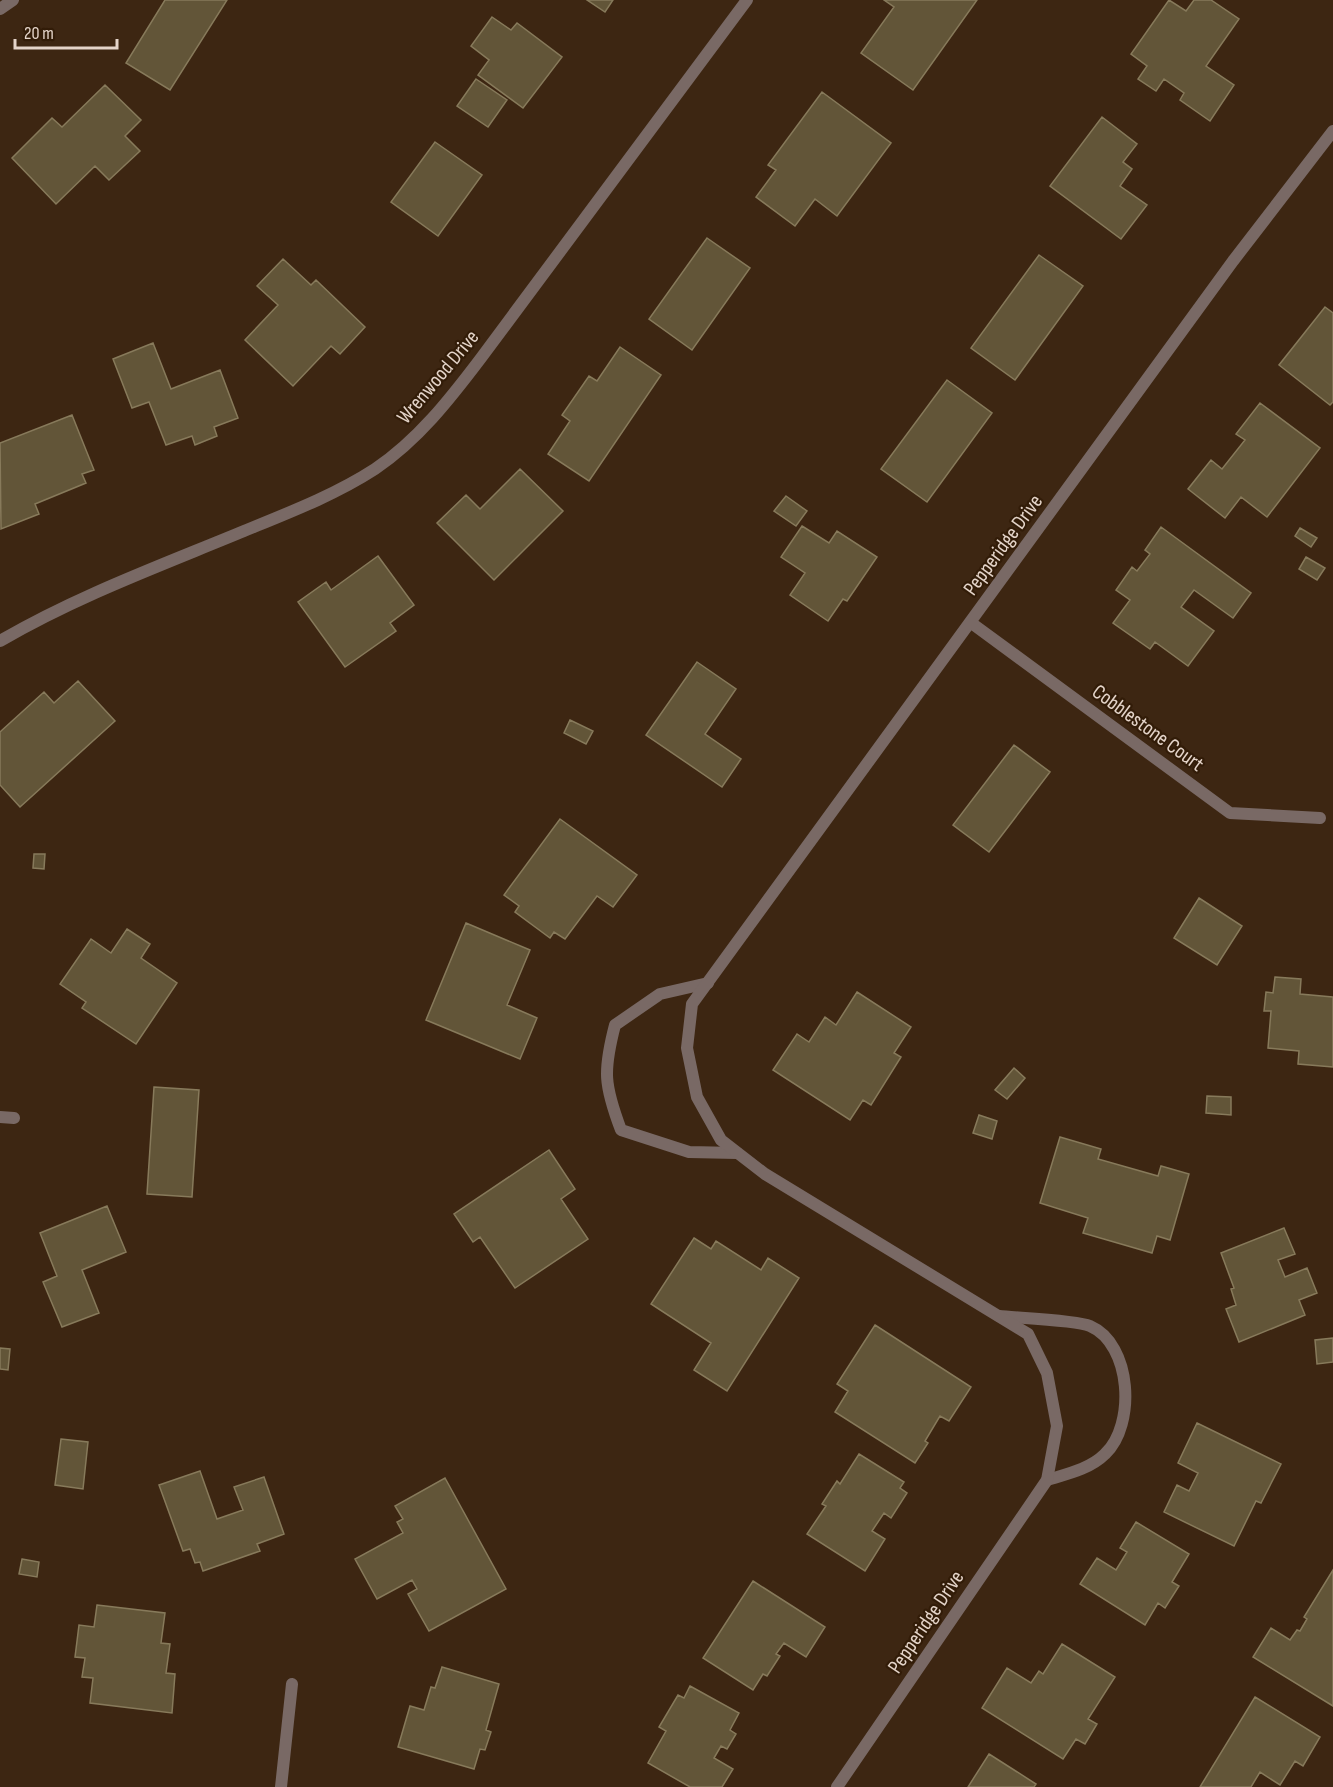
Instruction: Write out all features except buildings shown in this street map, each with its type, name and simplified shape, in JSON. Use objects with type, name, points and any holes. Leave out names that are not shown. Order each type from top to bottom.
[{"type":"street","points":[[0,9],[13,0]]},
{"type":"street","name":"Wrenwood Drive","points":[[0,641],[33,622],[110,587],[331,493],[375,468],[415,437],[449,400],[482,358],[747,0]]},
{"type":"street","name":"Pepperidge Drive","points":[[837,1787],[1047,1480],[1057,1426],[1047,1373],[1028,1334],[765,1174],[721,1140],[697,1096],[687,1048],[692,1004],[1233,261],[1333,131]]},
{"type":"street","name":"Cobblestone Court","points":[[970,622],[1230,813],[1320,818]]},
{"type":"street","points":[[708,983],[660,994],[615,1025],[605,1063],[609,1099],[621,1130],[688,1152],[737,1153]]},
{"type":"street","points":[[0,1117],[14,1118]]},
{"type":"street","name":"Pepperidge Drive","points":[[999,1316],[1089,1325],[1103,1335],[1117,1356],[1127,1395],[1121,1433],[1105,1455],[1077,1471],[1047,1480]]},
{"type":"street","points":[[281,1787],[292,1684]]}]
